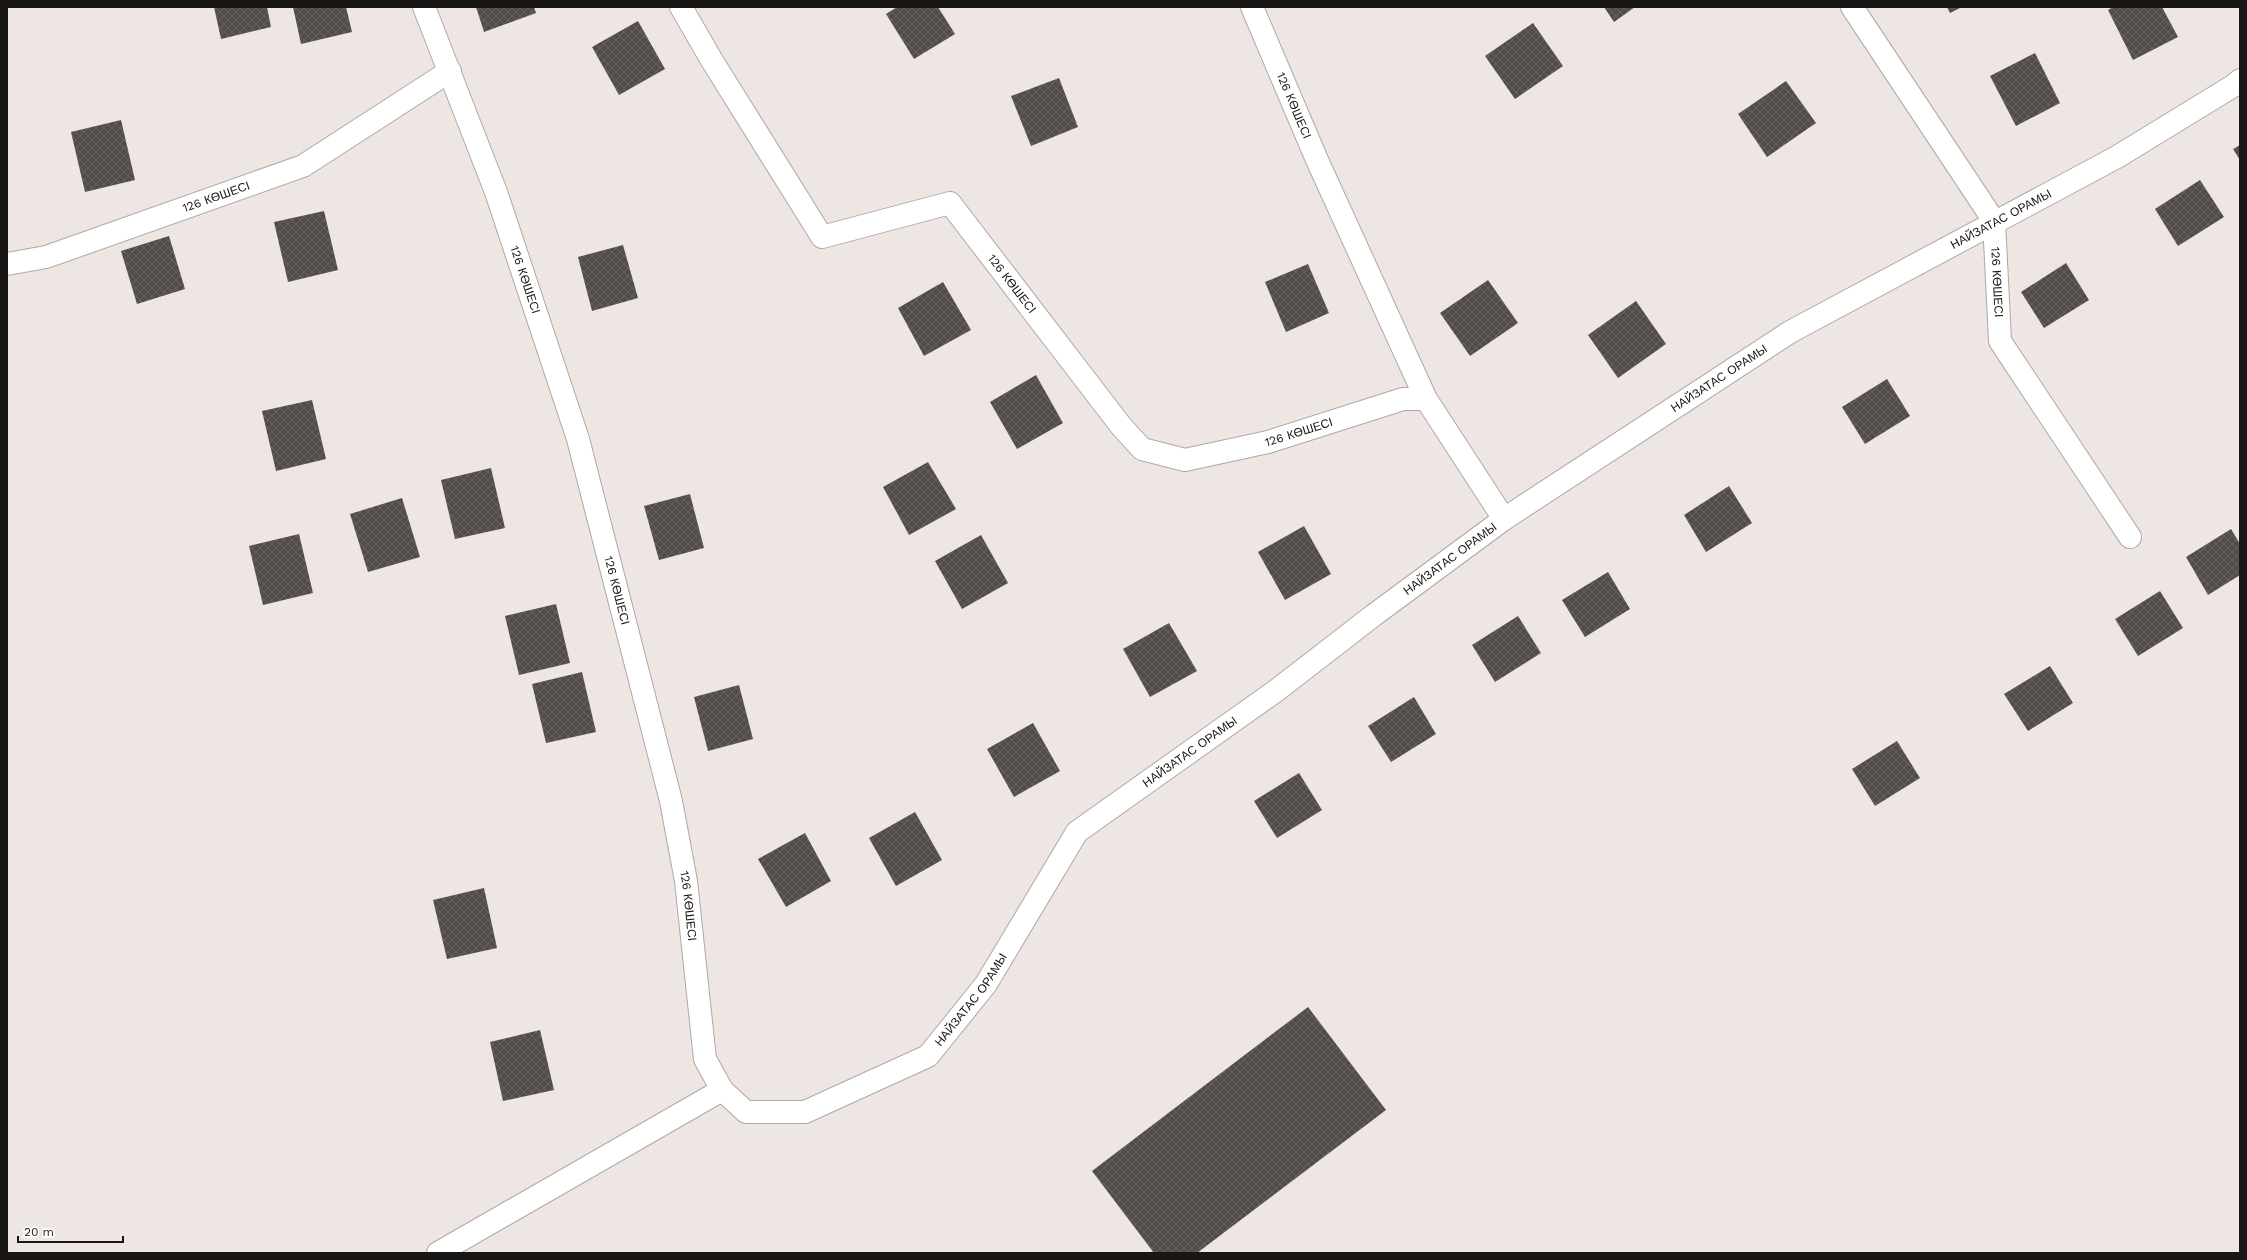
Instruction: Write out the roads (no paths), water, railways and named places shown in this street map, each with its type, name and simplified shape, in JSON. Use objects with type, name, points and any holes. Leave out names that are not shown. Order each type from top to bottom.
[{"type":"street","name":"126 КӨШЕСІ","points":[[424,7],[496,192],[578,439],[671,801],[686,881],[705,1059],[722,1090],[746,1112]]},
{"type":"street","name":"126 КӨШЕСІ","points":[[681,7],[711,59],[822,237],[950,203],[1121,426],[1142,449],[1185,460],[1268,442],[1403,400],[1426,399]]},
{"type":"street","name":"126 КӨШЕСІ","points":[[1252,7],[1314,153],[1426,399],[1504,519]]},
{"type":"street","points":[[1852,7],[1994,221]]},
{"type":"street","name":"126 КӨШЕСІ","points":[[7,264],[46,257],[303,166],[450,71]]},
{"type":"street","name":"НАЙЗАТАС ОРАМЫ","points":[[746,1112],[805,1112],[928,1056],[986,984],[1077,832],[1277,690],[1374,615],[1504,519],[1790,332],[1994,221],[2117,157],[2233,86],[2240,80]]},
{"type":"street","name":"126 КӨШЕСІ","points":[[1994,221],[2000,341],[2130,537]]},
{"type":"street","points":[[438,1253],[722,1090]]}]
